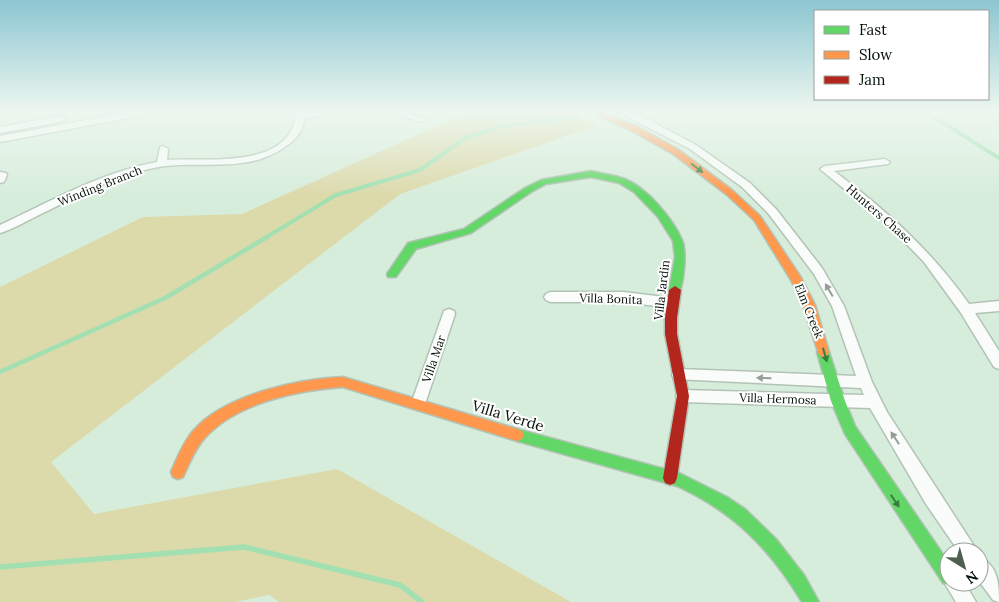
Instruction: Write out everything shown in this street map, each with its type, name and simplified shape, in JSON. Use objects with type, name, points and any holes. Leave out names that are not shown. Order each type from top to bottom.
[{"type":"street","name":"Winding Branch","points":[[0,229],[118,176],[162,164],[229,163],[252,159],[288,140]]},
{"type":"street","name":"Elm Creek","points":[[655,140],[676,152],[729,192],[757,218],[796,279],[809,305],[838,401],[850,430],[939,563]]},
{"type":"street","name":"Elm Creek","points":[[680,140],[693,147],[746,186],[772,211],[818,271],[838,306],[874,402],[932,498],[962,542]]},
{"type":"street","points":[[162,164],[163,149]]},
{"type":"street","name":"Hunters Chase","points":[[885,162],[825,169],[900,229],[930,261],[966,309],[999,364]]},
{"type":"street","name":"Villa Jardin","points":[[392,274],[412,246],[467,231],[536,186],[571,176],[590,174],[622,181],[637,190],[662,215],[671,228],[678,241],[680,256],[672,303],[671,334],[683,396],[670,478]]},
{"type":"street","name":"Villa Bonita","points":[[550,297],[624,297],[672,303]]},
{"type":"street","points":[[966,309],[999,306]]},
{"type":"street","name":"Villa Mar","points":[[418,404],[449,314]]},
{"type":"street","name":"Villa Hermosa","points":[[679,375],[865,382]]},
{"type":"street","name":"Villa Verde","points":[[178,472],[191,444],[214,421],[246,404],[313,383],[343,382],[608,462],[670,478],[701,489],[732,507],[761,532],[791,568],[811,602]]},
{"type":"street","name":"Villa Hermosa","points":[[683,396],[874,402]]},
{"type":"street","points":[[989,580],[999,594]]},
{"type":"shaded area","points":[[406,140],[554,140],[400,194],[51,462],[94,514],[337,469],[571,602],[279,602],[269,595],[235,602],[0,602],[0,287],[143,217],[242,214]]},
{"type":"waterway","points":[[265,238],[336,195],[420,170],[462,140]]},
{"type":"waterway","points":[[971,140],[999,158]]},
{"type":"waterway","points":[[0,372],[165,298],[267,237]]},
{"type":"waterway","points":[[0,567],[244,547],[400,585],[422,602]]},
{"type":"traffic: fast","points":[[392,274],[412,246],[467,231],[528,190],[544,182],[591,174],[622,181],[637,190],[662,215],[678,241],[680,257],[675,290]]},
{"type":"traffic: fast","points":[[823,352],[838,401],[850,430],[939,562]]},
{"type":"traffic: fast","points":[[517,435],[679,480],[702,490],[740,514],[771,544],[811,602]]},
{"type":"traffic: slow","points":[[655,140],[676,152],[729,192],[757,218],[796,279],[809,305],[823,352]]},
{"type":"traffic: slow","points":[[178,472],[197,436],[231,411],[268,395],[325,383],[343,382],[517,435]]},
{"type":"traffic: jam","points":[[670,478],[683,396],[671,334],[675,290]]}]
